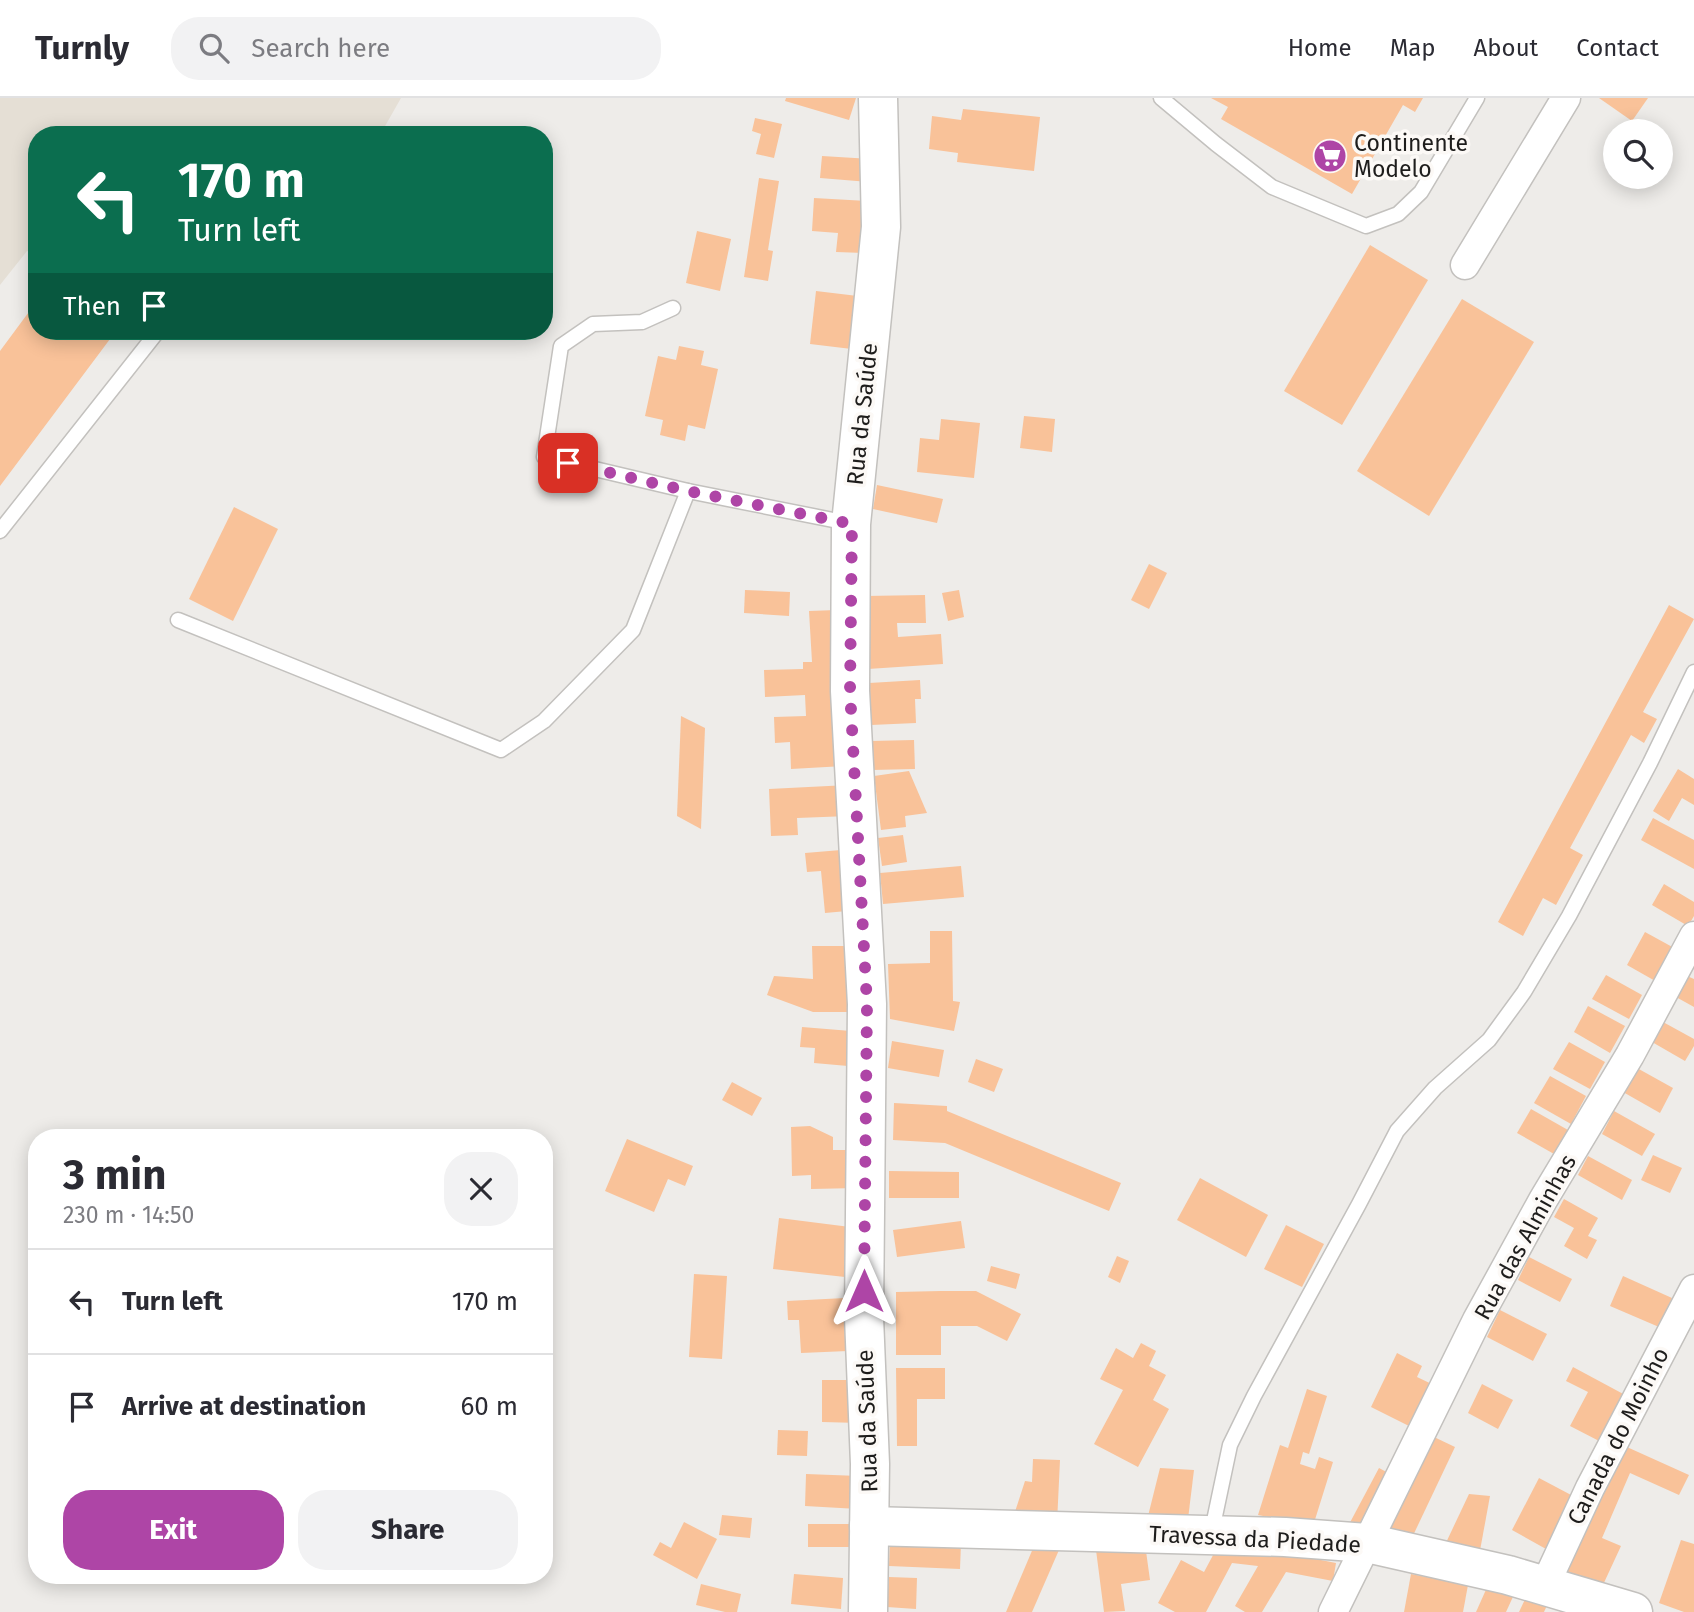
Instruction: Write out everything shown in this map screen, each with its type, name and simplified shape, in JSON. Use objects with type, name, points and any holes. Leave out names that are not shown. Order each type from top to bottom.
[{"type":"street","name":"Rua da Saúde","points":[[868,1612],[870,1464],[864,1317],[867,1004],[850,691],[852,524],[881,227],[878,98]]},
{"type":"street","points":[[1465,265],[1566,98]]},
{"type":"street","name":"Rua das Alminhas","points":[[1333,1612],[1477,1320],[1543,1200],[1630,1055],[1694,936]]},
{"type":"street","name":"Canada do Moinho","points":[[1545,1585],[1590,1488],[1694,1289]]},
{"type":"street","name":"Travessa da Piedade","points":[[869,1526],[1285,1537],[1367,1543],[1545,1585],[1633,1612]]},
{"type":"lane","points":[[1161,98],[1272,187],[1366,226],[1398,214],[1421,192],[1477,98]]},
{"type":"lane","points":[[673,308],[642,322],[593,324],[561,346],[544,457],[688,491],[852,524]]},
{"type":"lane","points":[[0,531],[151,340]]},
{"type":"lane","points":[[178,620],[501,750],[544,721],[633,631],[688,491]]},
{"type":"lane","points":[[1211,1536],[1230,1445],[1254,1395],[1397,1131],[1435,1088],[1489,1040],[1524,992],[1650,763],[1694,672]]},
{"type":"shaded area","points":[[0,98],[401,98],[385,126],[28,126],[28,251],[0,285]]},
{"type":"building","points":[[786,98],[856,98],[849,120],[785,101]]},
{"type":"building","name":"Continente Modelo","points":[[1211,98],[1423,98],[1415,112],[1403,105],[1352,194],[1221,119],[1228,107]]},
{"type":"building","points":[[1599,98],[1648,98],[1633,119],[1629,119]]},
{"type":"building","points":[[963,109],[1040,117],[1034,171],[957,162],[958,153],[929,149],[932,116],[961,120]]},
{"type":"building","points":[[755,118],[782,124],[774,158],[756,154],[761,134],[752,131]]},
{"type":"building","points":[[822,156],[871,159],[869,182],[820,178]]},
{"type":"building","points":[[759,178],[779,181],[768,250],[773,251],[768,281],[744,277]]},
{"type":"building","points":[[814,198],[867,201],[864,253],[836,252],[838,233],[812,231]]},
{"type":"building","points":[[697,231],[731,239],[720,291],[686,283]]},
{"type":"building","points":[[1370,245],[1428,280],[1342,425],[1284,391]]},
{"type":"building","points":[[816,291],[866,297],[860,350],[810,344]]},
{"type":"building","points":[[1462,299],[1534,342],[1429,516],[1357,471]]},
{"type":"building","points":[[28,313],[28,340],[109,340],[0,486],[0,351]]},
{"type":"building","points":[[679,346],[704,351],[701,365],[718,369],[705,429],[688,425],[685,441],[660,435],[663,420],[645,416],[658,356],[676,360]]},
{"type":"building","points":[[1024,416],[1055,419],[1052,452],[1020,448]]},
{"type":"building","points":[[941,419],[980,423],[974,478],[917,472],[920,438],[939,440]]},
{"type":"building","points":[[877,485],[943,499],[937,523],[873,509]]},
{"type":"building","points":[[234,507],[278,529],[233,621],[189,599]]},
{"type":"building","points":[[1149,564],[1167,573],[1149,609],[1131,600]]},
{"type":"building","points":[[745,590],[790,592],[789,616],[744,613]]},
{"type":"building","points":[[959,590],[964,617],[948,621],[942,593]]},
{"type":"building","points":[[925,595],[926,623],[897,623],[898,637],[941,634],[943,664],[868,669],[865,596]]},
{"type":"building","points":[[1669,605],[1694,619],[1643,712],[1657,719],[1644,743],[1631,735],[1570,848],[1583,855],[1556,905],[1543,898],[1523,936],[1498,922]]},
{"type":"building","points":[[837,610],[844,766],[791,769],[790,742],[775,743],[774,717],[806,716],[805,695],[765,697],[764,670],[803,669],[803,662],[812,662],[809,611]]},
{"type":"building","points":[[920,680],[921,699],[915,699],[916,723],[871,725],[869,683]]},
{"type":"building","points":[[681,716],[705,728],[701,829],[677,816]]},
{"type":"building","points":[[914,740],[915,769],[872,770],[871,741]]},
{"type":"building","points":[[1678,769],[1694,779],[1694,805],[1682,798],[1669,821],[1653,811]]},
{"type":"building","points":[[909,771],[927,813],[905,816],[906,827],[881,830],[874,776]]},
{"type":"building","points":[[848,785],[849,816],[797,818],[798,835],[771,836],[769,789]]},
{"type":"building","points":[[1653,818],[1694,840],[1694,869],[1641,840]]},
{"type":"building","points":[[903,835],[907,862],[882,866],[878,838]]},
{"type":"building","points":[[853,849],[858,910],[825,913],[821,871],[807,872],[805,853]]},
{"type":"building","points":[[961,866],[964,897],[883,904],[880,873]]},
{"type":"building","points":[[1664,884],[1694,902],[1694,916],[1688,926],[1652,905]]},
{"type":"building","points":[[930,931],[952,931],[953,1001],[960,1002],[954,1031],[890,1019],[888,964],[930,963]]},
{"type":"building","points":[[1645,932],[1676,949],[1657,982],[1627,965]]},
{"type":"building","points":[[812,946],[860,946],[861,1012],[813,1012],[767,995],[774,976],[813,979]]},
{"type":"building","points":[[1606,975],[1642,995],[1629,1019],[1592,999]]},
{"type":"building","points":[[1687,976],[1694,979],[1694,1007],[1676,997]]},
{"type":"building","points":[[1588,1006],[1625,1026],[1610,1053],[1574,1032]]},
{"type":"building","points":[[1663,1022],[1694,1039],[1694,1046],[1685,1061],[1652,1042]]},
{"type":"building","points":[[802,1027],[851,1031],[848,1066],[814,1063],[815,1048],[800,1047]]},
{"type":"building","points":[[892,1041],[944,1050],[939,1077],[888,1068]]},
{"type":"building","points":[[1569,1042],[1605,1062],[1590,1089],[1553,1069]]},
{"type":"building","points":[[976,1059],[1003,1069],[994,1092],[968,1082]]},
{"type":"building","points":[[1637,1068],[1673,1088],[1660,1113],[1623,1092]]},
{"type":"building","points":[[1550,1076],[1586,1096],[1571,1124],[1534,1103]]},
{"type":"building","points":[[732,1082],[762,1098],[752,1116],[722,1100]]},
{"type":"building","points":[[894,1103],[947,1106],[947,1111],[1121,1183],[1109,1211],[945,1143],[893,1140]]},
{"type":"building","points":[[1531,1109],[1568,1130],[1554,1154],[1517,1133]]},
{"type":"building","points":[[1614,1111],[1655,1134],[1642,1156],[1602,1134]]},
{"type":"building","points":[[810,1126],[833,1137],[833,1150],[857,1150],[858,1188],[811,1189],[811,1175],[792,1176],[791,1127]]},
{"type":"building","points":[[627,1139],[693,1166],[685,1186],[668,1179],[654,1212],[605,1191]]},
{"type":"building","points":[[1653,1155],[1682,1168],[1670,1193],[1641,1180]]},
{"type":"building","points":[[1588,1156],[1632,1180],[1622,1200],[1578,1175]]},
{"type":"building","points":[[889,1171],[959,1172],[959,1198],[889,1198]]},
{"type":"building","points":[[1200,1178],[1268,1215],[1246,1257],[1177,1220]]},
{"type":"building","points":[[1564,1199],[1598,1218],[1588,1236],[1597,1240],[1587,1259],[1564,1246],[1574,1228],[1554,1217]]},
{"type":"building","points":[[779,1218],[850,1227],[845,1277],[773,1269]]},
{"type":"building","points":[[961,1221],[965,1248],[897,1257],[893,1230]]},
{"type":"building","points":[[1286,1225],[1324,1244],[1302,1287],[1264,1269]]},
{"type":"building","points":[[1117,1256],[1129,1261],[1120,1283],[1108,1277]]},
{"type":"building","points":[[1529,1257],[1572,1279],[1560,1302],[1518,1280]]},
{"type":"building","points":[[991,1266],[1020,1274],[1016,1289],[987,1281]]},
{"type":"building","points":[[694,1274],[727,1276],[722,1359],[689,1357]]},
{"type":"building","points":[[1623,1276],[1672,1298],[1659,1327],[1610,1306]]},
{"type":"building","points":[[976,1291],[1021,1314],[1007,1341],[977,1326],[941,1326],[941,1355],[896,1355],[896,1292]]},
{"type":"building","points":[[845,1298],[848,1351],[801,1353],[799,1320],[788,1320],[787,1301]]},
{"type":"building","points":[[1500,1310],[1547,1334],[1533,1361],[1487,1337]]},
{"type":"building","points":[[1141,1343],[1156,1351],[1149,1366],[1166,1375],[1153,1400],[1169,1409],[1138,1467],[1094,1444],[1123,1390],[1100,1379],[1116,1348],[1133,1358]]},
{"type":"building","points":[[1397,1353],[1422,1366],[1417,1377],[1438,1387],[1417,1430],[1371,1407]]},
{"type":"building","points":[[1573,1367],[1627,1396],[1603,1443],[1570,1426],[1588,1392],[1566,1381]]},
{"type":"building","points":[[896,1368],[945,1368],[945,1399],[917,1399],[917,1446],[897,1446]]},
{"type":"building","points":[[822,1380],[861,1380],[860,1423],[822,1422]]},
{"type":"building","points":[[1482,1384],[1513,1400],[1498,1429],[1468,1413]]},
{"type":"building","points":[[1307,1389],[1327,1396],[1309,1454],[1303,1452],[1300,1464],[1315,1469],[1319,1457],[1333,1462],[1313,1526],[1258,1515],[1280,1445],[1288,1448]]},
{"type":"building","points":[[778,1430],[808,1431],[807,1456],[777,1455]]},
{"type":"building","points":[[1434,1437],[1455,1447],[1409,1544],[1386,1537]]},
{"type":"building","points":[[1618,1443],[1689,1475],[1679,1495],[1630,1473],[1602,1538],[1621,1546],[1602,1587],[1562,1569]]},
{"type":"building","points":[[1033,1459],[1060,1460],[1057,1523],[1012,1521],[1025,1481],[1032,1482]]},
{"type":"building","points":[[1160,1468],[1194,1470],[1188,1519],[1147,1520]]},
{"type":"building","points":[[1379,1468],[1396,1477],[1367,1533],[1346,1530]]},
{"type":"building","points":[[806,1474],[859,1476],[858,1509],[805,1506]]},
{"type":"building","points":[[1539,1478],[1573,1496],[1546,1549],[1512,1530]]},
{"type":"building","points":[[1469,1494],[1490,1496],[1479,1556],[1443,1549]]},
{"type":"building","points":[[722,1515],[752,1518],[750,1538],[719,1535]]},
{"type":"building","points":[[684,1522],[717,1539],[697,1579],[653,1555],[660,1542],[671,1548]]},
{"type":"building","points":[[808,1524],[857,1524],[858,1547],[808,1547]]},
{"type":"building","points":[[890,1540],[961,1543],[960,1569],[889,1566]]},
{"type":"building","points":[[1681,1540],[1694,1544],[1694,1612],[1684,1612],[1659,1603]]},
{"type":"building","points":[[1145,1544],[1150,1580],[1121,1584],[1125,1611],[1104,1612],[1096,1550]]},
{"type":"building","points":[[1219,1544],[1260,1548],[1336,1563],[1333,1581],[1286,1572],[1262,1612],[1245,1612],[1235,1606],[1258,1566],[1232,1563],[1206,1612],[1175,1612],[1158,1603],[1181,1560],[1204,1572]]},
{"type":"building","points":[[1034,1546],[1059,1550],[1032,1612],[1006,1612]]},
{"type":"building","points":[[794,1574],[843,1578],[841,1609],[791,1604]]},
{"type":"building","points":[[1411,1574],[1468,1585],[1463,1612],[1404,1612]]},
{"type":"building","points":[[889,1577],[917,1578],[916,1609],[887,1607]]},
{"type":"building","points":[[1489,1583],[1517,1588],[1506,1612],[1476,1612]]},
{"type":"building","points":[[701,1584],[741,1594],[737,1612],[696,1605]]},
{"type":"building","points":[[1529,1591],[1553,1592],[1544,1612],[1519,1612]]},
{"type":"place","name":"Continente Modelo","points":[[1330,156]]},
{"type":"route","points":[[568,463],[688,491],[852,524],[850,691],[867,1004],[864,1291]]}]
